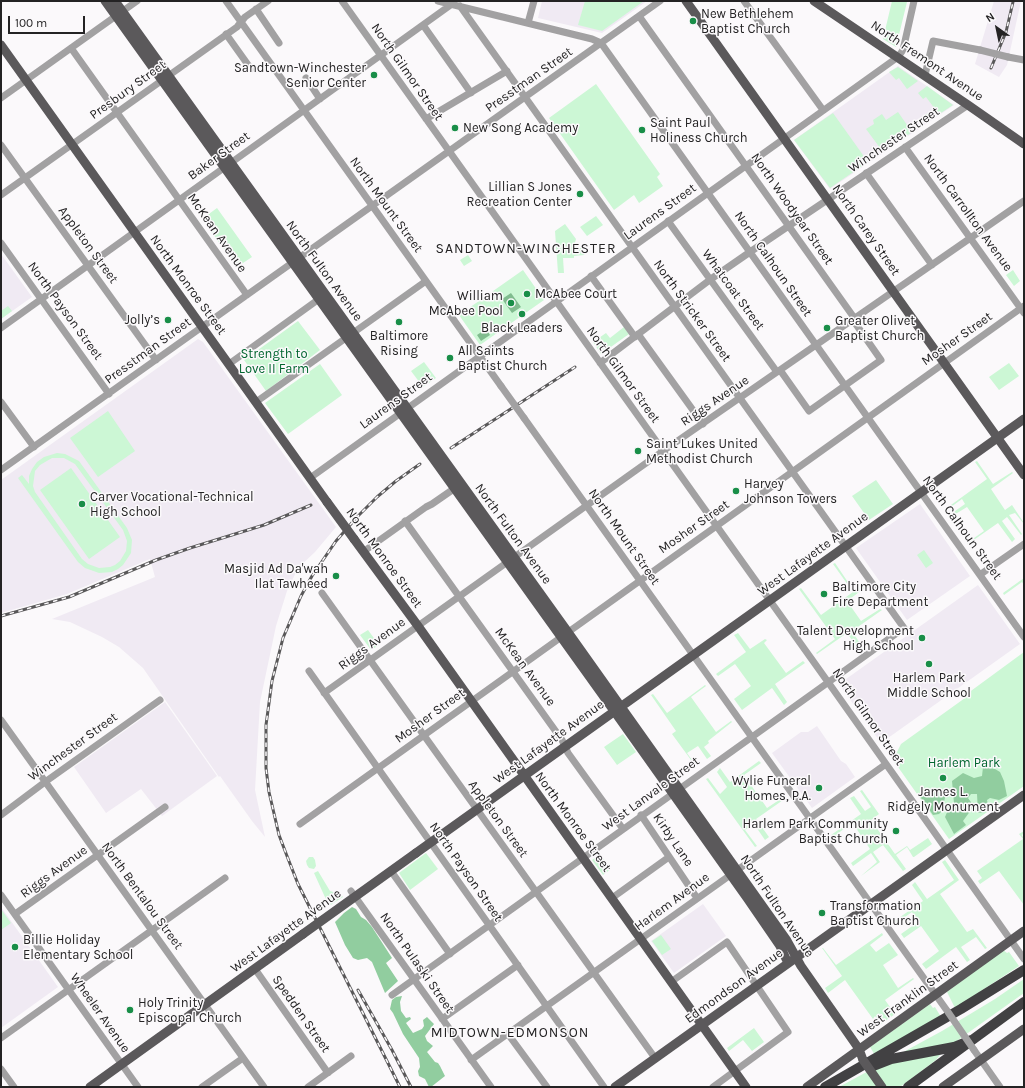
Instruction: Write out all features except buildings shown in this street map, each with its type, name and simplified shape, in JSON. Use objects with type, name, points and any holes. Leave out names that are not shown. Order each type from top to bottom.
[{"type":"highway","points":[[825,1087],[1024,970]]},
{"type":"highway","points":[[908,1087],[1024,1002]]},
{"type":"highway","points":[[834,1087],[858,1073],[884,1061],[954,1047],[971,1040]]},
{"type":"main road","name":"North Fulton Avenue","points":[[105,1],[119,14],[734,872],[786,939],[801,966],[859,1050],[863,1060],[882,1087]]},
{"type":"main road","name":"North Fulton Avenue","points":[[115,1],[119,14]]},
{"type":"main road","name":"North Carey Street","points":[[686,1],[1024,475]]},
{"type":"main road","name":"North Fremont Avenue","points":[[814,1],[968,104],[1024,144]]},
{"type":"main road","name":"North Monroe Street","points":[[1,45],[327,502],[418,626],[746,1087]]},
{"type":"main road","name":"North Fulton Avenue","points":[[296,260],[319,300],[350,335]]},
{"type":"main road","name":"West Lafayette Avenue","points":[[90,1087],[1024,419]]},
{"type":"main road","name":"Edmondson Avenue","points":[[615,1087],[1024,796]]},
{"type":"main road","name":"North Fulton Avenue","points":[[734,872],[780,946],[788,963]]},
{"type":"main road","name":"West Franklin Street","points":[[807,1087],[1024,932]]},
{"type":"main road","points":[[943,1087],[1024,1029]]},
{"type":"street","points":[[1,98],[137,1]]},
{"type":"street","name":"North Mount Street","points":[[226,1],[810,818],[1000,1087]]},
{"type":"street","name":"Presbury Street","points":[[1,196],[226,34],[245,17],[268,1]]},
{"type":"street","name":"North Gilmor Street","points":[[342,1],[1024,959]]},
{"type":"street","points":[[438,1],[592,39],[601,43]]},
{"type":"street","points":[[528,23],[534,1]]},
{"type":"street","name":"Presstman Street","points":[[1,470],[660,1]]},
{"type":"street","points":[[744,1],[823,110]]},
{"type":"street","points":[[898,57],[903,50],[914,1]]},
{"type":"street","name":"Baker Street","points":[[1,328],[452,4]]},
{"type":"street","name":"North Stricker Street","points":[[460,6],[904,628]]},
{"type":"street","points":[[256,9],[279,43]]},
{"type":"street","name":"North Woodyear Street","points":[[639,16],[746,166],[881,360],[845,385]]},
{"type":"street","points":[[423,25],[471,93]]},
{"type":"street","points":[[226,34],[251,70]]},
{"type":"street","points":[[925,75],[933,41],[1024,60]]},
{"type":"street","name":"North Calhoun Street","points":[[601,43],[816,346],[981,574],[1024,637]]},
{"type":"street","name":"McKean Avenue","points":[[71,48],[247,295]]},
{"type":"street","name":"Laurens Street","points":[[310,478],[898,57]]},
{"type":"street","points":[[426,119],[507,71]]},
{"type":"street","points":[[306,78],[320,99]]},
{"type":"street","name":"Winchester Street","points":[[600,363],[750,252],[968,104]]},
{"type":"street","name":"Appleton Street","points":[[1,145],[156,360]]},
{"type":"street","name":"North Carrollton Avenue","points":[[905,147],[1023,309]]},
{"type":"street","points":[[866,173],[932,266]]},
{"type":"street","name":"Riggs Avenue","points":[[324,693],[586,505],[1024,201]]},
{"type":"street","name":"Whatcoat Street","points":[[668,221],[809,411],[845,385]]},
{"type":"street","name":"North Payson Street","points":[[1,243],[109,394]]},
{"type":"street","points":[[591,276],[702,424]]},
{"type":"street","points":[[256,402],[426,281]]},
{"type":"street","points":[[229,364],[319,300]]},
{"type":"street","name":"Mosher Street","points":[[300,824],[868,417],[1023,309]]},
{"type":"street","points":[[1,402],[34,447]]},
{"type":"street","points":[[363,552],[458,486]]},
{"type":"street","name":"McKean Avenue","points":[[406,521],[562,740],[568,753],[623,829]]},
{"type":"street","points":[[981,574],[1024,544]]},
{"type":"street","name":"Appleton Street","points":[[322,593],[655,1058]]},
{"type":"street","name":"West Lanvale Street","points":[[392,995],[904,628]]},
{"type":"street","name":"North Payson Street","points":[[309,671],[604,1087]]},
{"type":"street","name":"Winchester Street","points":[[1,815],[160,700]]},
{"type":"street","name":"North Bentalou Street","points":[[1,720],[264,1087]]},
{"type":"street","name":"Harlem Avenue","points":[[471,1060],[886,764]]},
{"type":"street","name":"Riggs Avenue","points":[[15,914],[165,807]]},
{"type":"street","name":"Kirby Lane","points":[[641,816],[697,898]]},
{"type":"street","points":[[612,898],[669,857]]},
{"type":"street","name":"West Lafayette Avenue","points":[[353,894],[391,871],[450,954]]},
{"type":"street","points":[[1,1038],[225,878]]},
{"type":"street","name":"North Pulaski Street","points":[[353,894],[491,1087]]},
{"type":"street","name":"Wheeler Avenue","points":[[1,895],[138,1087]]},
{"type":"street","points":[[671,982],[727,942],[788,1032],[713,1087]]},
{"type":"street","points":[[442,1019],[518,965]]},
{"type":"street","name":"Spedden Street","points":[[255,969],[328,1073]]},
{"type":"street","points":[[508,1034],[547,1087]]},
{"type":"street","points":[[308,1087],[351,1056]]},
{"type":"street","points":[[202,1087],[243,1058]]},
{"type":"street","points":[[1,1069],[14,1087]]},
{"type":"shaded area","points":[[542,1],[647,1],[602,33],[538,18]]},
{"type":"shaded area","points":[[994,1],[1021,1],[1007,65],[999,77],[975,64]]},
{"type":"shaded area","points":[[898,66],[954,105],[830,189],[794,140]]},
{"type":"shaded area","points":[[1,254],[32,297],[1,319]]},
{"type":"shaded area","name":"William McAbee Pool","points":[[511,293],[521,307],[512,313],[502,299]]},
{"type":"shaded area","points":[[486,329],[490,335],[481,341],[477,335]]},
{"type":"shaded area","points":[[198,339],[203,342],[336,527],[315,552],[298,568],[287,591],[276,626],[260,702],[255,790],[265,837],[220,776],[219,777],[143,668],[119,647],[102,637],[70,622],[52,619],[155,577],[150,559],[67,594],[1,613],[1,480]]},
{"type":"shaded area","points":[[920,504],[970,576],[907,620],[856,548]]},
{"type":"shaded area","name":"Harlem Park Middle School","points":[[978,585],[1020,644],[881,743],[839,684]]},
{"type":"shaded area","points":[[165,702],[217,776],[162,816],[141,789],[106,813],[74,767]]},
{"type":"shaded area","points":[[817,726],[841,761],[846,764],[855,777],[812,808],[772,753],[801,732],[808,732]]},
{"type":"shaded area","points":[[983,767],[995,769],[1000,772],[1004,781],[1007,796],[999,800],[990,798],[987,800],[988,805],[985,812],[978,813],[977,794],[971,794],[968,798],[973,805],[963,821],[966,825],[954,834],[945,817],[948,810],[954,803],[952,781],[963,773],[974,778],[982,776]]},
{"type":"shaded area","points":[[936,789],[944,791],[945,798],[941,812],[933,815],[919,795],[922,792]]},
{"type":"shaded area","points":[[703,904],[726,936],[674,973],[651,941]]},
{"type":"shaded area","name":"Billie Holiday Elementary School","points":[[1,907],[58,987],[1,1028]]},
{"type":"shaded area","points":[[352,907],[356,909],[361,917],[372,927],[392,958],[386,963],[398,981],[385,993],[372,962],[367,958],[358,960],[353,958],[345,945],[335,922]]},
{"type":"shaded area","points":[[402,996],[400,1002],[401,1011],[406,1018],[410,1017],[411,1019],[406,1023],[413,1033],[422,1029],[424,1026],[423,1020],[427,1017],[434,1024],[425,1036],[427,1041],[433,1046],[427,1052],[435,1062],[438,1063],[445,1076],[431,1087],[429,1087],[425,1079],[419,1076],[419,1058],[403,1034],[390,1009],[392,1000],[396,997]]},
{"type":"green space","points":[[585,1],[644,1],[602,31],[578,25]]},
{"type":"green space","points":[[892,1],[907,2],[896,47],[883,39]]},
{"type":"green space","points":[[898,67],[918,81],[907,89],[899,78],[896,80],[889,72]]},
{"type":"green space","points":[[596,84],[660,174],[657,177],[663,186],[639,203],[634,195],[614,210],[549,118]]},
{"type":"green space","points":[[927,86],[953,105],[929,121],[925,115],[935,109],[926,97],[923,99],[918,93]]},
{"type":"green space","points":[[898,112],[912,132],[883,152],[866,129],[874,124],[873,120],[882,114],[886,120]]},
{"type":"green space","points":[[833,113],[868,162],[830,188],[794,140]]},
{"type":"green space","points":[[217,208],[252,257],[237,267],[202,219]]},
{"type":"green space","points":[[596,216],[603,225],[587,236],[580,227]]},
{"type":"green space","points":[[565,224],[576,239],[574,246],[575,248],[587,248],[587,251],[584,255],[574,256],[574,258],[563,258],[564,273],[558,273],[555,231]]},
{"type":"green space","points":[[468,255],[472,261],[464,266],[460,260]]},
{"type":"green space","points":[[523,270],[544,300],[480,345],[459,315]]},
{"type":"green space","points":[[1013,270],[1020,281],[1014,286],[1006,275]]},
{"type":"green space","points":[[8,306],[12,311],[1,319],[1,311]]},
{"type":"green space","name":"Strength to Love II Farm","points":[[298,321],[320,350],[266,391],[244,360]]},
{"type":"green space","points":[[624,327],[629,334],[601,354],[593,342],[606,333],[610,338]]},
{"type":"green space","points":[[424,362],[436,378],[423,387],[411,371]]},
{"type":"green space","points":[[1009,363],[1019,376],[999,390],[989,377]]},
{"type":"green space","points":[[320,364],[342,395],[288,434],[265,403]]},
{"type":"green space","points":[[108,411],[135,451],[98,477],[70,438]]},
{"type":"green space","points":[[57,453],[65,454],[79,461],[127,528],[132,540],[131,553],[123,565],[118,569],[112,572],[99,573],[85,568],[78,562],[18,478],[22,475],[29,484],[29,476],[32,469],[37,462],[44,457]],"holes":[[[52,458],[64,458],[75,464],[123,530],[127,541],[126,551],[120,561],[115,565],[99,568],[88,564],[82,559],[35,492],[33,486],[35,471],[40,465]]]},
{"type":"green space","points":[[977,461],[993,484],[1012,472],[1013,473],[991,489],[1005,510],[1012,505],[1024,523],[1015,513],[1009,515],[1022,534],[1021,535],[1007,517],[1002,521],[1015,539],[1012,542],[998,523],[968,544],[967,543],[984,531],[967,507],[949,518],[948,516],[965,504],[962,499],[944,512],[944,510],[987,479],[975,462]]},
{"type":"green space","points":[[71,468],[120,537],[89,559],[40,490]]},
{"type":"green space","points":[[876,480],[893,504],[869,520],[852,496]]},
{"type":"green space","points":[[924,550],[933,563],[926,568],[917,555]]},
{"type":"green space","points":[[835,563],[854,591],[864,585],[866,587],[847,601],[861,621],[880,609],[882,610],[852,631],[863,648],[857,653],[849,642],[852,640],[847,633],[817,654],[816,653],[835,639],[799,589],[801,588],[821,615],[853,592],[833,564]]},
{"type":"green space","points":[[1024,578],[1024,585],[1022,582],[1004,595],[1003,593]]},
{"type":"green space","points":[[368,630],[379,645],[371,650],[360,635]]},
{"type":"green space","points":[[738,633],[750,649],[765,639],[767,640],[764,643],[786,673],[803,661],[805,663],[775,684],[787,702],[784,705],[772,688],[742,710],[734,699],[751,686],[735,664],[718,676],[716,674],[746,652],[734,635]]},
{"type":"green space","name":"Harlem Park","points":[[1024,652],[1024,786],[949,839],[893,760],[901,744],[965,698],[964,696]]},
{"type":"green space","points":[[705,685],[706,686],[691,697],[716,732],[731,721],[732,722],[708,741],[709,743],[704,747],[711,756],[707,759],[698,746],[687,753],[691,760],[672,734],[676,731],[651,695],[653,694],[667,713]]},
{"type":"green space","points":[[623,734],[636,752],[617,765],[604,747]]},
{"type":"green space","points":[[759,761],[761,763],[744,775],[767,808],[785,796],[786,798],[756,819],[769,837],[765,840],[754,824],[745,830],[757,846],[755,847],[706,779],[708,778],[720,794],[727,787],[717,772],[720,768],[730,782]]},
{"type":"green space","points":[[862,790],[879,814],[871,820],[895,854],[907,846],[910,850],[928,838],[932,844],[914,857],[907,847],[896,855],[906,869],[903,871],[883,845],[873,852],[880,862],[861,876],[877,862],[871,853],[853,866],[851,863],[870,849],[856,828],[852,823],[833,837],[831,835],[861,814],[850,798],[854,796],[865,811],[871,807],[860,791]]},
{"type":"green space","points":[[1024,831],[1022,835],[1024,839],[1024,905],[999,871],[980,884],[978,881],[982,878],[977,871],[1023,839],[1019,834]]},
{"type":"green space","points":[[426,853],[438,869],[410,890],[399,873]]},
{"type":"green space","points":[[600,854],[611,869],[603,875],[592,860]]},
{"type":"green space","points":[[309,857],[313,857],[315,860],[316,866],[314,869],[309,868],[307,865],[306,861]]},
{"type":"green space","points":[[945,860],[959,880],[940,894],[967,932],[973,929],[987,948],[985,949],[976,937],[961,947],[970,960],[967,962],[956,947],[926,969],[922,964],[939,951],[921,926],[904,938],[901,934],[918,922],[912,912],[895,924],[893,922],[923,901],[912,885],[915,882],[927,899],[954,880],[942,862]]},
{"type":"green space","points":[[318,871],[330,891],[340,894],[343,897],[329,906],[314,873]]},
{"type":"green space","points":[[1,909],[11,923],[1,930]]},
{"type":"green space","points":[[882,933],[883,935],[870,945],[876,952],[889,943],[898,955],[883,965],[898,988],[913,978],[914,979],[885,1000],[895,1014],[881,1024],[875,1016],[873,1019],[845,980],[828,993],[825,988],[842,976],[822,948],[836,965]]},
{"type":"green space","points":[[661,935],[671,949],[662,955],[652,941]]},
{"type":"green space","points":[[1003,950],[1007,953],[1009,952],[1019,966],[955,1008],[947,992]]},
{"type":"green space","points":[[1024,979],[1024,993],[944,1050],[936,1060],[900,1087],[839,1087],[942,1031],[995,999]]},
{"type":"green space","points":[[930,1004],[933,1008],[935,1007],[941,1017],[876,1057],[870,1047]]},
{"type":"green space","points":[[754,1028],[764,1042],[752,1051],[743,1040],[729,1051],[727,1048]]},
{"type":"railway","points":[[991,68],[1006,32],[1013,2]]},
{"type":"railway","points":[[451,448],[575,367]]},
{"type":"railway","points":[[400,1087],[298,884],[279,835],[269,792],[266,768],[266,725],[272,681],[283,638],[301,596],[312,576],[336,541],[357,517],[396,481],[420,464]]},
{"type":"railway","points":[[1,616],[69,597],[156,560],[264,525],[311,505]]},
{"type":"railway","points":[[358,990],[411,1087]]},
{"type":"place","name":"New Bethlehem Baptist Church","points":[[693,21]]},
{"type":"place","name":"Sandtown-Winchester Senior Center","points":[[374,75]]},
{"type":"place","name":"New Song Academy","points":[[455,128]]},
{"type":"place","name":"Saint Paul Holiness Church","points":[[642,130]]},
{"type":"place","name":"Lillian S Jones Recreation Center","points":[[580,194]]},
{"type":"place","name":"McAbee Court","points":[[527,294]]},
{"type":"place","name":"William McAbee Pool","points":[[511,303]]},
{"type":"place","name":"Black Leaders","points":[[522,314]]},
{"type":"place","name":"Jolly’s","points":[[168,320]]},
{"type":"place","name":"Baltimore Rising","points":[[399,322]]},
{"type":"place","name":"Greater Olivet Baptist Church","points":[[827,328]]},
{"type":"place","name":"All Saints Baptist Church","points":[[450,358]]},
{"type":"place","name":"Saint Lukes United Methodist Church","points":[[638,451]]},
{"type":"place","name":"Harvey Johnson Towers","points":[[736,491]]},
{"type":"place","name":"Carver Vocational-Technical High School","points":[[82,504]]},
{"type":"place","name":"Masjid Ad Da'wah Ilat Tawheed","points":[[336,576]]},
{"type":"place","name":"Baltimore City Fire Department","points":[[824,594]]},
{"type":"place","name":"Talent Development High School","points":[[922,638]]},
{"type":"place","name":"Harlem Park Middle School","points":[[929,664]]},
{"type":"place","name":"James L. Ridgely Monument","points":[[943,778]]},
{"type":"place","name":"Wylie Funeral Homes, P.A.","points":[[819,788]]},
{"type":"place","name":"Harlem Park Community Baptist Church","points":[[896,831]]},
{"type":"place","name":"Transformation Baptist Church","points":[[822,913]]},
{"type":"place","name":"Billie Holiday Elementary School","points":[[15,947]]},
{"type":"place","name":"Holy Trinity Episcopal Church","points":[[130,1010]]},
{"type":"district","name":"SANDTOWN-WINCHESTER","points":[[526,249]]},
{"type":"district","name":"MIDTOWN-EDMONSON","points":[[510,1033]]}]
